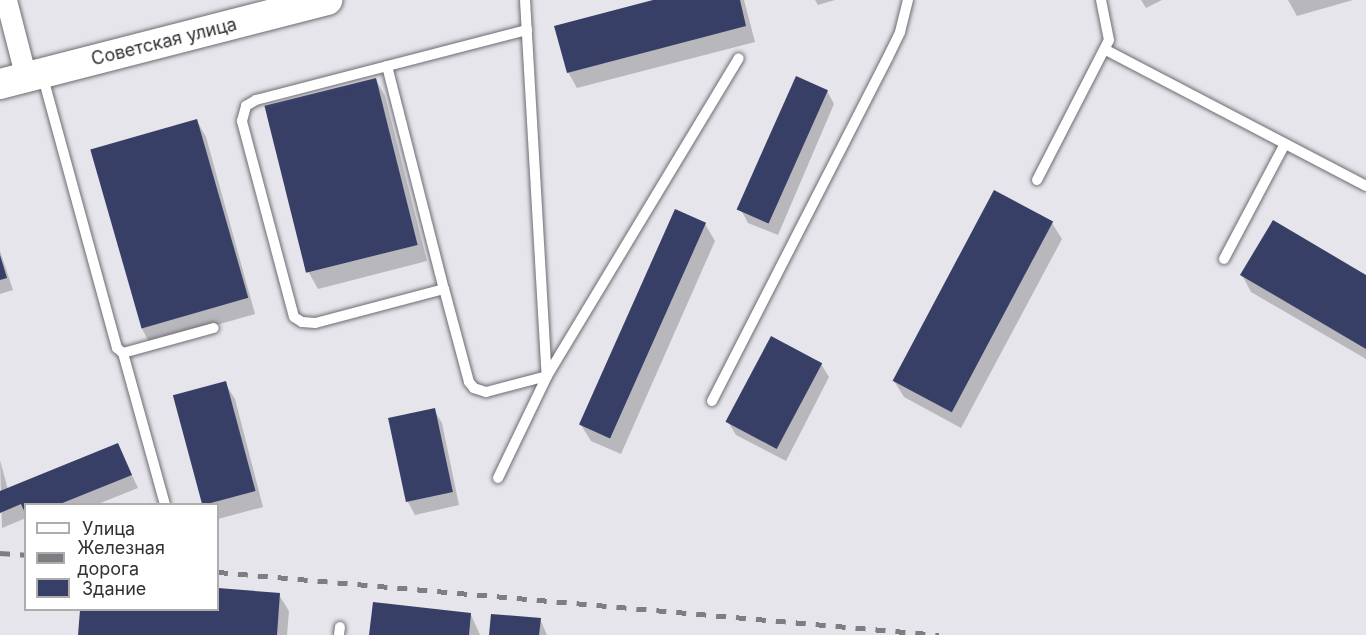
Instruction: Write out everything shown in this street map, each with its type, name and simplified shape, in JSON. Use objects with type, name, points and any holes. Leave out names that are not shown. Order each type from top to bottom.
[{"type":"main road","name":"Советская улица","points":[[22,79],[327,0]]},
{"type":"street","points":[[6,0],[22,79]]},
{"type":"lane","points":[[525,0],[547,376]]},
{"type":"lane","points":[[712,401],[892,49],[908,0]]},
{"type":"lane","points":[[1037,180],[1106,50],[1110,30],[1101,0]]},
{"type":"lane","points":[[444,289],[315,323],[302,322],[290,307],[242,114],[256,100],[527,30]]},
{"type":"lane","points":[[1106,50],[1366,186]]},
{"type":"lane","points":[[498,478],[547,376],[739,58]]},
{"type":"lane","points":[[387,66],[469,382],[474,388],[486,392],[547,376]]},
{"type":"lane","points":[[22,79],[117,348],[123,353],[165,503]]},
{"type":"lane","points":[[1224,259],[1285,144]]},
{"type":"lane","points":[[123,353],[214,328]]},
{"type":"building","points":[[653,0],[740,0],[746,26],[567,73],[554,26]]},
{"type":"building","points":[[796,76],[828,90],[769,224],[737,209]]},
{"type":"building","points":[[376,78],[418,245],[306,273],[264,106]]},
{"type":"building","points":[[197,119],[248,298],[142,328],[90,150]]},
{"type":"building","points":[[994,190],[1053,221],[952,412],[893,381]]},
{"type":"building","points":[[675,209],[706,223],[610,438],[579,425]]},
{"type":"building","points":[[1273,220],[1366,275],[1366,349],[1240,275]]},
{"type":"building","points":[[0,255],[7,278],[0,280]]},
{"type":"building","points":[[771,336],[822,363],[777,449],[725,422]]},
{"type":"building","points":[[226,381],[256,491],[211,503],[202,503],[173,395]]},
{"type":"building","points":[[435,408],[453,492],[406,502],[388,418]]},
{"type":"building","points":[[118,443],[132,475],[62,503],[24,503],[24,511],[21,504],[0,513],[0,491]]},
{"type":"building","points":[[219,588],[280,593],[277,635],[78,635],[80,611],[219,611]]},
{"type":"building","points":[[373,602],[471,613],[469,635],[369,635]]},
{"type":"building","points":[[491,614],[541,618],[539,635],[489,635]]},
{"type":"railway","points":[[0,553],[24,555]]},
{"type":"railway","points":[[219,572],[939,635]]}]
